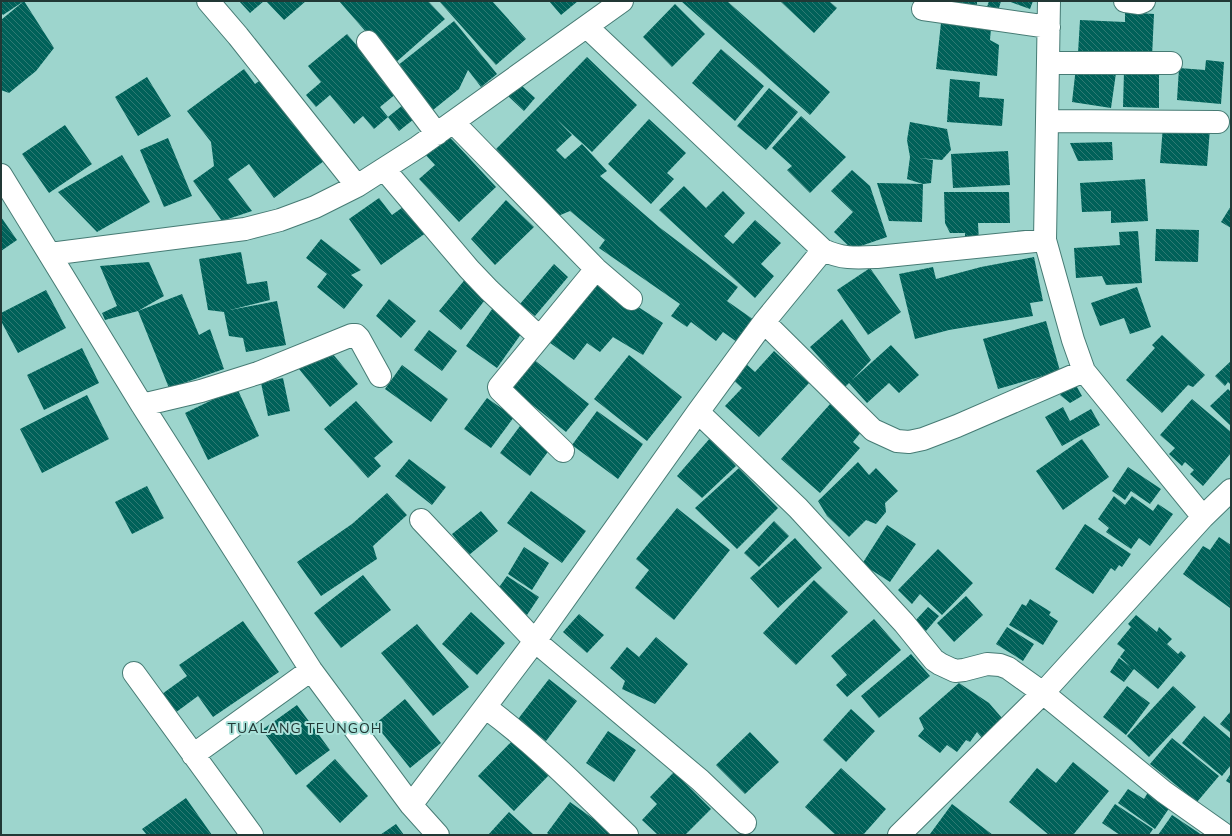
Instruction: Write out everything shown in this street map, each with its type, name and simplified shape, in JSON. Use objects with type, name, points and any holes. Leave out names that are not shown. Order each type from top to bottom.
[{"type":"street","points":[[208,1],[243,42],[357,186]]},
{"type":"street","points":[[50,254],[245,229],[280,220],[315,207],[357,186],[384,169],[445,128],[622,1]]},
{"type":"street","points":[[1049,1],[1045,240],[1073,340],[1084,371],[1203,517]]},
{"type":"street","points":[[1125,1],[1139,3],[1144,1]]},
{"type":"street","points":[[923,8],[1049,27]]},
{"type":"street","points":[[587,27],[823,250],[832,254],[856,258],[1045,240]]},
{"type":"street","points":[[368,42],[445,128],[631,300]]},
{"type":"street","points":[[1048,63],[1171,63]]},
{"type":"street","points":[[1047,121],[1218,122]]},
{"type":"street","points":[[384,169],[469,268],[539,337]]},
{"type":"street","points":[[1,175],[142,405],[311,670],[411,805],[438,835]]},
{"type":"street","points":[[411,805],[535,641],[764,322],[823,250]]},
{"type":"street","points":[[563,451],[499,389],[539,337],[596,269]]},
{"type":"street","points":[[764,322],[873,430],[897,441],[909,442],[923,439],[957,426],[1084,371]]},
{"type":"street","points":[[142,405],[201,391],[258,372],[352,335],[356,335],[359,338],[380,376]]},
{"type":"street","points":[[698,412],[798,508],[904,623],[934,660],[955,670],[964,670],[987,664],[1000,665],[1008,668],[1043,693],[1164,792],[1225,835]]},
{"type":"street","points":[[898,835],[1043,693],[1203,517],[1231,490]]},
{"type":"street","points":[[421,520],[535,641],[700,780],[745,823]]},
{"type":"street","points":[[193,755],[311,670]]},
{"type":"street","points":[[134,673],[252,835]]},
{"type":"street","points":[[485,707],[536,747],[627,835]]},
{"type":"building","points":[[1,1],[24,1],[3,15],[1,13]]},
{"type":"building","points":[[24,1],[54,48],[36,71],[9,93],[1,90],[1,20]]},
{"type":"building","points":[[239,1],[264,1],[250,13]]},
{"type":"building","points":[[266,1],[306,1],[284,20]]},
{"type":"building","points":[[339,1],[428,1],[445,19],[394,64]]},
{"type":"building","points":[[439,1],[492,1],[526,39],[496,65]]},
{"type":"building","points":[[549,1],[578,1],[561,15]]},
{"type":"building","points":[[681,1],[727,1],[830,92],[810,115]]},
{"type":"building","points":[[780,1],[829,1],[837,8],[814,33]]},
{"type":"building","points":[[977,1],[977,5],[939,2]]},
{"type":"building","points":[[989,1],[1001,1],[999,8],[986,10]]},
{"type":"building","points":[[1008,1],[1033,1],[1030,9]]},
{"type":"building","points":[[675,4],[705,34],[672,67],[643,37]]},
{"type":"building","points":[[1125,12],[1154,14],[1152,57],[1078,53],[1080,20],[1125,22]]},
{"type":"building","points":[[454,21],[497,74],[481,87],[468,70],[459,89],[433,110],[397,66]]},
{"type":"building","points":[[941,23],[991,28],[990,40],[999,45],[997,76],[936,69]]},
{"type":"building","points":[[347,34],[397,93],[380,107],[388,117],[374,129],[363,116],[354,124],[330,95],[316,107],[306,95],[321,82],[308,66]]},
{"type":"building","points":[[721,49],[764,86],[735,121],[692,83]]},
{"type":"building","points":[[587,57],[637,105],[592,152],[556,119],[572,135],[556,150],[565,159],[582,144],[607,171],[600,176],[659,227],[738,287],[727,301],[754,320],[737,342],[723,332],[716,341],[691,322],[687,327],[671,316],[680,304],[599,248],[605,240],[570,211],[558,216],[496,149]]},
{"type":"building","points":[[1206,60],[1224,62],[1221,104],[1177,100],[1179,68],[1205,70]]},
{"type":"building","points":[[1076,67],[1116,73],[1111,108],[1072,102]]},
{"type":"building","points":[[244,69],[255,84],[262,79],[324,161],[274,198],[249,164],[228,179],[252,211],[222,221],[193,181],[214,166],[211,142],[187,111]]},
{"type":"building","points":[[1124,71],[1159,72],[1159,108],[1123,107]]},
{"type":"building","points":[[147,77],[171,116],[138,136],[115,97]]},
{"type":"building","points":[[950,79],[980,82],[979,97],[1004,99],[1002,126],[947,122]]},
{"type":"building","points":[[522,86],[535,98],[524,111],[508,96]]},
{"type":"building","points":[[769,88],[798,112],[766,150],[737,126]]},
{"type":"building","points":[[403,105],[414,119],[399,131],[388,117]]},
{"type":"building","points":[[801,116],[846,157],[810,193],[787,170],[792,166],[772,148]]},
{"type":"building","points":[[649,119],[686,153],[667,173],[674,179],[651,204],[608,164]]},
{"type":"building","points":[[910,122],[947,129],[951,150],[942,160],[919,158],[933,160],[931,183],[923,184],[907,179],[910,157],[907,140]]},
{"type":"building","points":[[65,125],[92,164],[49,193],[22,154]]},
{"type":"building","points":[[1163,126],[1210,129],[1207,166],[1160,163]]},
{"type":"building","points":[[446,133],[496,187],[459,222],[419,179],[435,165],[424,153]]},
{"type":"building","points":[[168,138],[192,196],[164,207],[140,150]]},
{"type":"building","points":[[1112,142],[1113,160],[1078,161],[1070,143]]},
{"type":"building","points":[[1008,151],[1010,185],[953,188],[951,154]]},
{"type":"building","points":[[122,155],[150,202],[97,232],[58,192]]},
{"type":"building","points":[[852,170],[870,186],[887,237],[852,249],[834,232],[853,212],[831,191]]},
{"type":"building","points":[[1145,179],[1148,221],[1111,223],[1111,211],[1082,212],[1080,183]]},
{"type":"building","points":[[877,183],[923,184],[922,222],[889,221]]},
{"type":"building","points":[[684,186],[706,208],[723,191],[745,213],[724,236],[733,244],[755,220],[781,243],[761,264],[774,276],[755,298],[659,210]]},
{"type":"building","points":[[944,192],[1009,192],[1010,223],[978,223],[979,242],[965,243],[965,233],[950,233],[945,223]]},
{"type":"building","points":[[379,198],[392,215],[410,202],[430,230],[381,265],[349,219]]},
{"type":"building","points":[[506,200],[534,227],[495,265],[471,239]]},
{"type":"building","points":[[1231,206],[1231,228],[1221,222]]},
{"type":"building","points":[[1,217],[17,240],[1,251]]},
{"type":"building","points":[[1156,229],[1199,230],[1198,262],[1155,261]]},
{"type":"building","points":[[1138,231],[1142,283],[1106,285],[1102,276],[1076,278],[1074,248],[1120,245],[1119,232]]},
{"type":"building","points":[[321,239],[361,270],[351,275],[363,285],[344,309],[317,287],[327,274],[306,258]]},
{"type":"building","points":[[241,252],[247,284],[267,281],[270,300],[230,310],[277,301],[286,345],[246,352],[243,338],[229,336],[224,312],[208,310],[199,259]]},
{"type":"building","points":[[1034,257],[1043,301],[1030,303],[1033,316],[949,330],[915,339],[899,274],[933,267],[936,279],[981,267]]},
{"type":"building","points":[[149,262],[164,296],[138,311],[105,320],[102,313],[117,306],[100,266]]},
{"type":"building","points":[[554,264],[568,277],[535,316],[520,304]]},
{"type":"building","points":[[870,268],[901,312],[868,335],[837,290]]},
{"type":"building","points":[[467,277],[489,295],[461,330],[439,311]]},
{"type":"building","points":[[592,277],[663,323],[643,355],[613,337],[600,352],[587,343],[574,360],[546,340]]},
{"type":"building","points":[[1137,287],[1151,327],[1130,334],[1124,318],[1100,326],[1091,303]]},
{"type":"building","points":[[46,290],[66,328],[18,353],[1,321],[1,313]]},
{"type":"building","points":[[182,294],[199,335],[210,329],[224,369],[169,388],[138,311]]},
{"type":"building","points":[[389,299],[416,321],[401,338],[376,316]]},
{"type":"building","points":[[495,305],[526,327],[497,368],[466,346]]},
{"type":"building","points":[[842,319],[871,360],[852,380],[891,345],[919,375],[899,393],[889,383],[867,403],[849,383],[845,387],[810,347]]},
{"type":"building","points":[[1046,321],[1060,371],[998,389],[983,339]]},
{"type":"building","points":[[429,330],[457,351],[442,371],[414,350]]},
{"type":"building","points":[[1162,335],[1205,375],[1193,387],[1188,385],[1162,413],[1126,380],[1155,348],[1152,345]]},
{"type":"building","points":[[326,346],[358,384],[330,407],[299,369]]},
{"type":"building","points":[[82,348],[99,383],[44,410],[27,375]]},
{"type":"building","points":[[774,351],[809,383],[759,437],[725,406],[742,388],[731,378],[745,363],[755,372]]},
{"type":"building","points":[[527,354],[589,404],[566,432],[504,382]]},
{"type":"building","points":[[629,355],[682,397],[647,441],[594,399]]},
{"type":"building","points":[[1231,361],[1231,385],[1228,382],[1225,386],[1215,376]]},
{"type":"building","points":[[402,365],[448,399],[431,422],[385,389]]},
{"type":"building","points":[[283,378],[290,411],[268,416],[261,383]]},
{"type":"building","points":[[1073,380],[1082,396],[1070,403],[1060,395]]},
{"type":"building","points":[[237,388],[259,436],[208,460],[185,413]]},
{"type":"building","points":[[1228,389],[1231,392],[1231,426],[1210,406]]},
{"type":"building","points":[[87,395],[109,439],[42,473],[20,429]]},
{"type":"building","points":[[487,398],[514,417],[491,448],[464,429]]},
{"type":"building","points":[[1192,399],[1231,432],[1231,453],[1203,486],[1190,474],[1194,470],[1185,462],[1182,466],[1169,454],[1175,448],[1160,435]]},
{"type":"building","points":[[356,401],[393,442],[374,458],[381,466],[368,478],[324,429]]},
{"type":"building","points":[[831,403],[862,431],[853,442],[860,448],[820,493],[781,459]]},
{"type":"building","points":[[1063,407],[1070,421],[1091,409],[1100,425],[1062,446],[1045,417]]},
{"type":"building","points":[[597,411],[643,444],[618,479],[572,445]]},
{"type":"building","points":[[520,426],[550,449],[530,476],[500,453]]},
{"type":"building","points":[[711,437],[736,466],[702,498],[677,476]]},
{"type":"building","points":[[1082,439],[1109,477],[1063,510],[1036,471]]},
{"type":"building","points":[[409,459],[446,487],[432,505],[395,476]]},
{"type":"building","points":[[858,462],[869,475],[876,468],[898,491],[885,503],[886,512],[876,524],[866,520],[849,537],[827,516],[818,501]]},
{"type":"building","points":[[1128,467],[1161,489],[1150,504],[1131,491],[1125,500],[1112,491]]},
{"type":"building","points":[[739,468],[778,508],[737,549],[695,508]]},
{"type":"building","points":[[147,486],[164,518],[132,534],[115,502]]},
{"type":"building","points":[[531,491],[586,531],[562,563],[507,523]]},
{"type":"building","points":[[387,493],[407,515],[373,546],[377,559],[321,596],[297,562],[352,524]]},
{"type":"building","points":[[1114,496],[1125,505],[1132,496],[1153,511],[1158,504],[1173,514],[1150,546],[1139,538],[1131,549],[1106,532],[1109,528],[1098,519]]},
{"type":"building","points":[[677,508],[730,550],[674,620],[635,588],[649,570],[636,559]]},
{"type":"building","points":[[481,511],[498,531],[469,555],[452,534]]},
{"type":"building","points":[[774,521],[789,536],[759,567],[744,553]]},
{"type":"building","points":[[1085,524],[1131,554],[1122,567],[1119,565],[1115,571],[1111,568],[1093,594],[1055,569]]},
{"type":"building","points":[[887,525],[916,544],[890,582],[862,564]]},
{"type":"building","points":[[1219,537],[1231,545],[1230,608],[1183,574],[1203,546],[1210,550]]},
{"type":"building","points":[[795,538],[822,568],[778,608],[750,578]]},
{"type":"building","points":[[524,547],[549,563],[532,590],[508,574]]},
{"type":"building","points":[[938,549],[973,583],[942,615],[920,594],[912,604],[898,590]]},
{"type":"building","points":[[363,575],[391,610],[341,648],[314,613]]},
{"type":"building","points":[[507,576],[539,597],[527,615],[495,593]]},
{"type":"building","points":[[814,580],[848,612],[796,665],[763,633]]},
{"type":"building","points":[[966,596],[983,615],[954,642],[937,623]]},
{"type":"building","points":[[1030,599],[1051,612],[1049,615],[1058,621],[1043,645],[1009,625],[1022,604],[1026,606]]},
{"type":"building","points":[[928,607],[939,616],[926,631],[915,621]]},
{"type":"building","points":[[471,612],[505,643],[477,675],[442,644]]},
{"type":"building","points":[[579,614],[604,635],[587,653],[563,632]]},
{"type":"building","points":[[1136,615],[1157,632],[1159,627],[1172,639],[1167,644],[1178,654],[1181,651],[1186,656],[1158,689],[1134,669],[1124,682],[1110,672],[1119,658],[1131,667],[1120,657],[1125,650],[1117,644],[1131,627],[1128,624]]},
{"type":"building","points":[[874,619],[901,650],[847,697],[836,685],[847,675],[831,656]]},
{"type":"building","points":[[243,621],[279,672],[213,717],[198,696],[175,713],[162,694],[187,676],[179,665]]},
{"type":"building","points":[[417,624],[469,687],[433,716],[381,653]]},
{"type":"building","points":[[1007,627],[1034,644],[1023,661],[996,644]]},
{"type":"building","points":[[656,637],[688,664],[655,704],[622,689],[625,681],[610,668],[627,647],[639,657]]},
{"type":"building","points":[[911,654],[930,676],[879,718],[861,696]]},
{"type":"building","points":[[549,679],[577,701],[546,741],[518,719]]},
{"type":"building","points":[[959,683],[989,703],[1002,718],[988,745],[977,732],[970,742],[966,740],[957,752],[947,745],[940,753],[918,736],[924,729],[919,718]]},
{"type":"building","points":[[1127,686],[1150,703],[1126,735],[1103,717]]},
{"type":"building","points":[[1173,686],[1196,707],[1149,757],[1127,736]]},
{"type":"building","points":[[405,699],[441,743],[410,768],[375,724]]},
{"type":"building","points":[[297,705],[330,750],[296,775],[262,730]]},
{"type":"building","points":[[851,709],[875,731],[846,762],[823,740]]},
{"type":"building","points":[[1231,711],[1231,733],[1220,724]]},
{"type":"building","points":[[1204,716],[1231,739],[1231,765],[1222,776],[1182,743]]},
{"type":"building","points":[[608,731],[636,750],[614,782],[586,763]]},
{"type":"building","points":[[750,732],[779,762],[745,794],[716,765]]},
{"type":"building","points":[[1172,738],[1219,776],[1197,802],[1150,764]]},
{"type":"building","points":[[514,739],[550,774],[514,811],[478,776]]},
{"type":"building","points":[[335,759],[368,796],[340,823],[306,786]]},
{"type":"building","points":[[1073,762],[1109,791],[1073,835],[1049,835],[1009,802],[1037,768],[1056,783]]},
{"type":"building","points":[[841,768],[886,809],[863,835],[836,835],[805,807]]},
{"type":"building","points":[[674,772],[711,809],[685,835],[658,835],[642,820],[657,804],[650,797]]},
{"type":"building","points":[[1231,773],[1231,784],[1226,781]]},
{"type":"building","points":[[1128,789],[1144,799],[1150,789],[1172,804],[1155,829],[1118,803]]},
{"type":"building","points":[[186,798],[212,835],[147,835],[142,829]]},
{"type":"building","points":[[570,802],[616,835],[550,835],[547,833]]},
{"type":"building","points":[[952,804],[993,835],[931,835],[930,834]]},
{"type":"building","points":[[1115,804],[1153,829],[1149,835],[1120,835],[1102,823]]},
{"type":"building","points":[[509,812],[534,835],[488,835]]},
{"type":"building","points":[[1172,815],[1202,835],[1158,835]]},
{"type":"building","points":[[396,824],[404,835],[380,835]]},
{"type":"district","name":"TUALANG TEUNGOH","points":[[305,728]]}]
